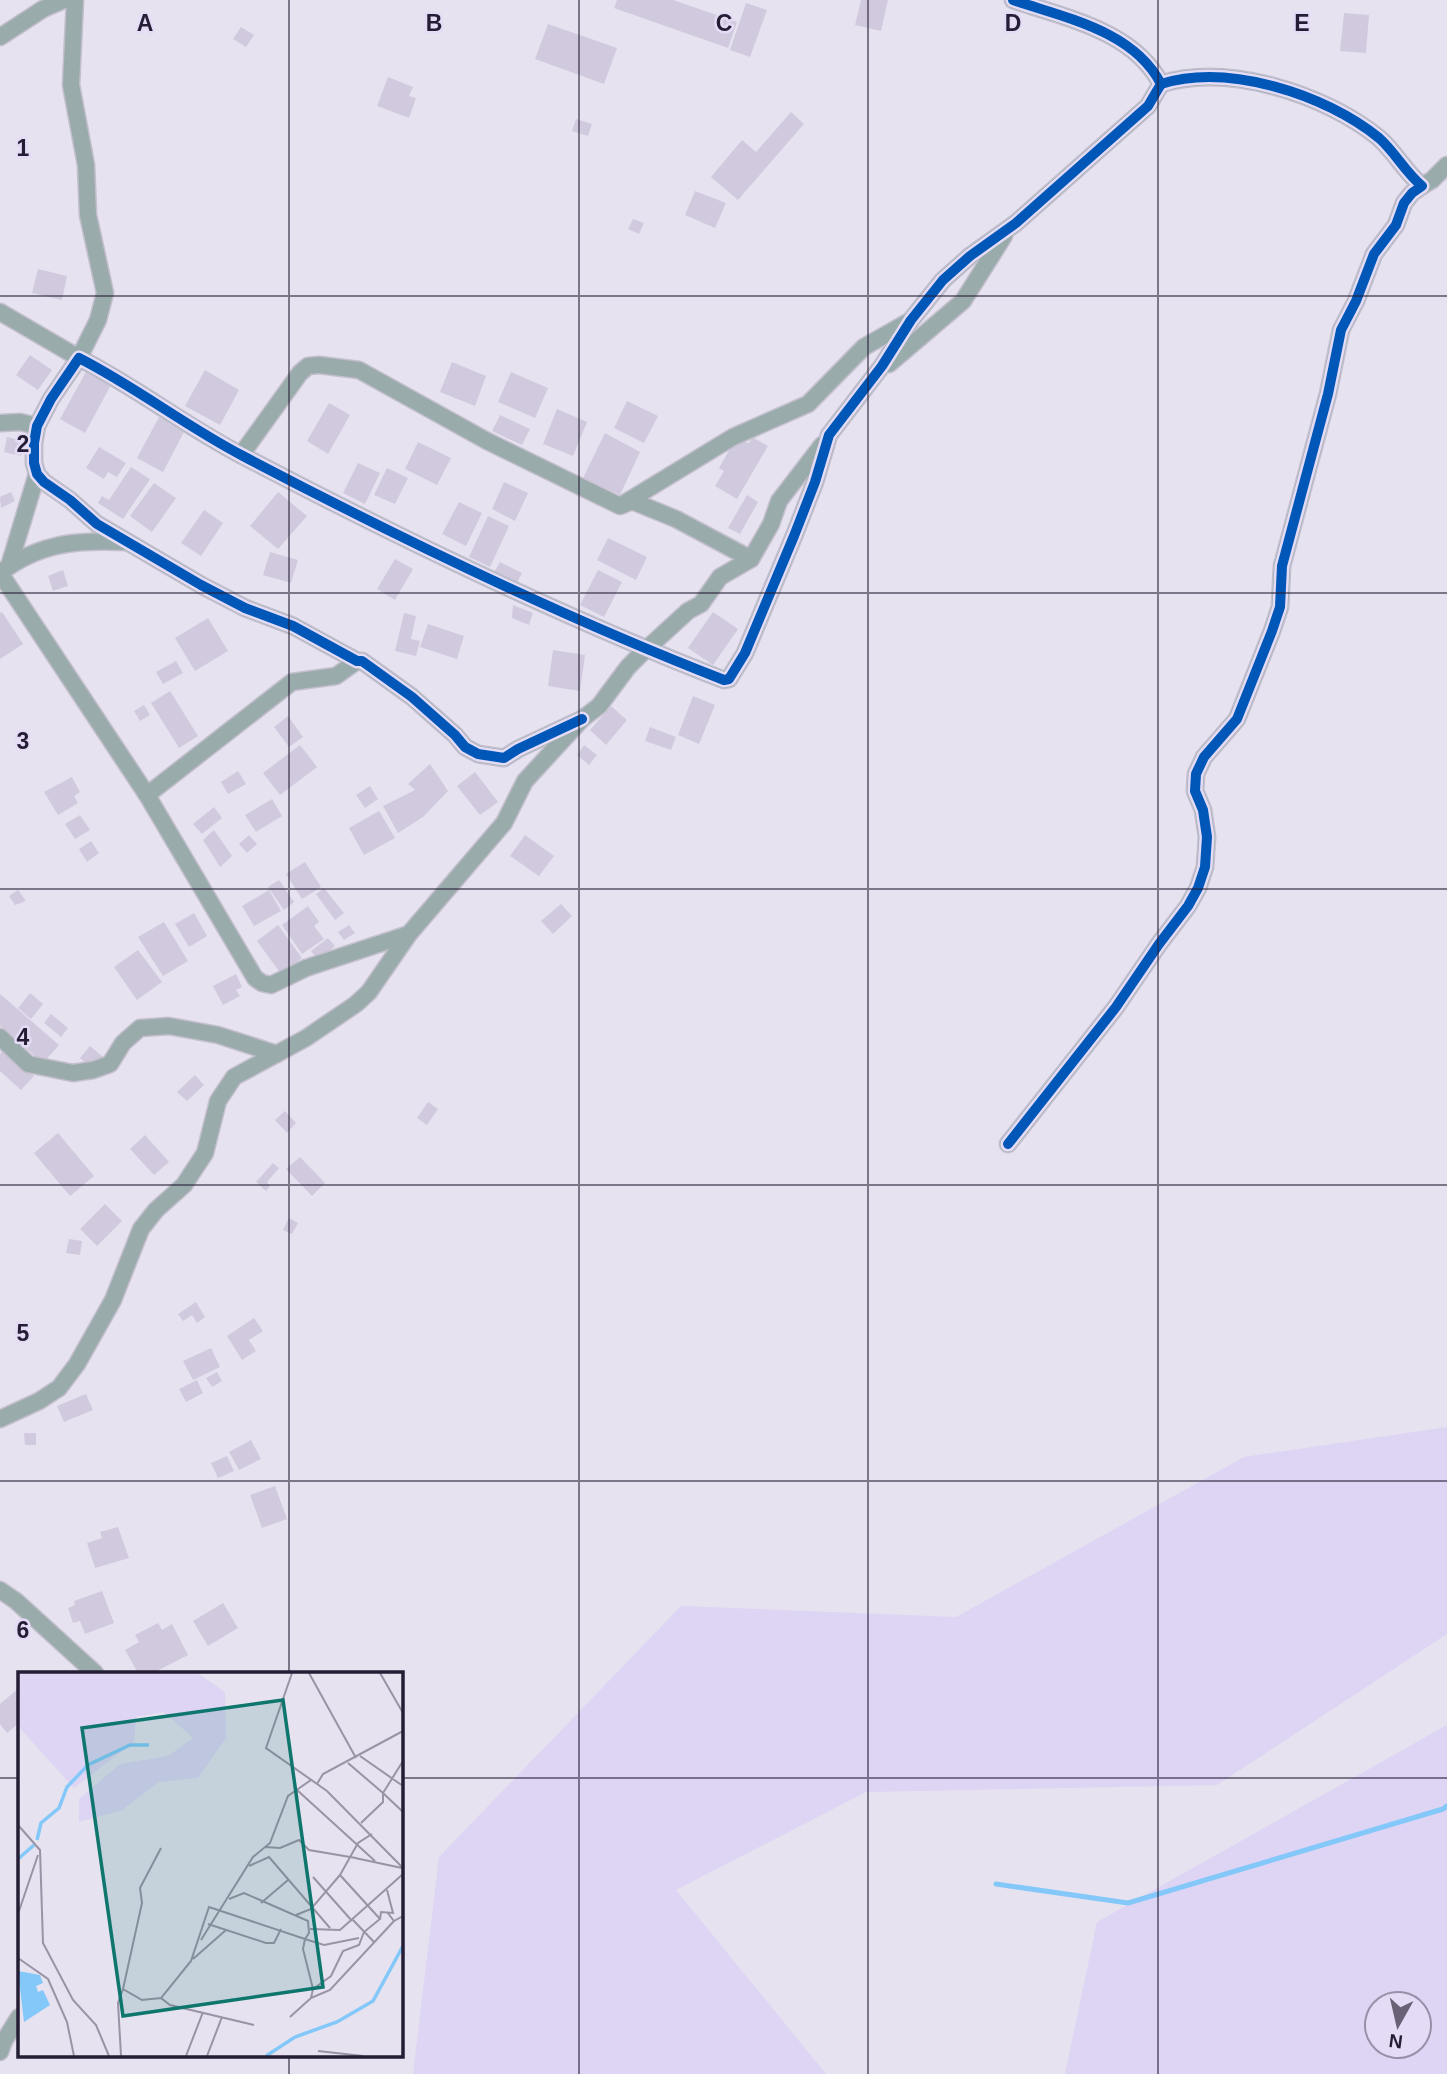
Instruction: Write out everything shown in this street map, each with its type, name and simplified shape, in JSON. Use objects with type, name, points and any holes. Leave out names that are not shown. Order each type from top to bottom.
[{"type":"street","points":[[0,37],[43,9],[64,0]]},
{"type":"street","points":[[3,570],[37,474],[34,443],[37,426],[79,358],[97,320],[104,293],[88,215],[86,165],[71,85],[75,0]]},
{"type":"street","points":[[1013,0],[1104,32],[1121,41],[1144,59],[1161,84]]},
{"type":"street","points":[[0,1419],[39,1401],[59,1388],[71,1372],[113,1300],[141,1228],[156,1210],[184,1185],[205,1153],[218,1101],[234,1077],[306,1038],[362,998],[409,934],[504,823],[525,782],[583,719],[599,706],[628,667],[688,611],[701,604],[720,577],[751,559],[771,524],[779,502],[875,376],[911,320],[943,280],[970,256],[1009,228],[1148,106],[1161,84],[1180,78],[1217,79],[1261,83],[1296,91],[1324,104],[1382,140],[1422,186]]},
{"type":"street","points":[[1008,1144],[1116,1007],[1198,888],[1205,867],[1207,837],[1203,810],[1195,791],[1196,774],[1204,757],[1237,719],[1280,607],[1282,566],[1328,394],[1341,330],[1356,301],[1374,254],[1396,225],[1404,203],[1412,193],[1432,180],[1447,165]]},
{"type":"street","points":[[875,376],[963,300],[1009,228]]},
{"type":"street","points":[[0,312],[101,369],[241,455],[474,572],[724,680],[733,676],[794,536],[816,482],[829,435]]},
{"type":"street","points":[[620,506],[733,437],[808,404],[864,346],[911,320]]},
{"type":"street","points":[[241,455],[300,373],[308,366],[359,370],[487,441],[620,506],[632,501],[676,519],[751,559]]},
{"type":"street","points":[[0,423],[20,422],[37,426]]},
{"type":"street","points":[[37,474],[97,524],[212,591],[245,608],[293,626],[362,661],[412,697],[455,735],[464,747],[478,754],[504,758],[518,748],[583,719]]},
{"type":"street","points":[[3,570],[28,554],[55,544],[74,541],[128,542]]},
{"type":"street","points":[[3,570],[147,795],[255,978],[271,985],[306,968],[409,934]]},
{"type":"street","points":[[147,795],[292,682],[336,676],[358,661]]},
{"type":"street","points":[[0,1037],[28,1063],[74,1073],[110,1064],[123,1043],[140,1028],[169,1026],[218,1035],[277,1054]]},
{"type":"street","points":[[0,1590],[16,1601],[93,1672]]},
{"type":"street","points":[[0,2052],[18,2019]]},
{"type":"shaded area","points":[[1447,1427],[1447,1634],[1217,1785],[866,1792],[676,1890],[826,2074],[413,2074],[439,1857],[681,1606],[956,1617],[1244,1457]]},
{"type":"shaded area","points":[[1447,1725],[1447,2074],[1065,2074],[1097,1922]]},
{"type":"building","points":[[617,0],[673,0],[737,22],[728,48],[614,8]]},
{"type":"building","points":[[861,0],[888,0],[881,31],[855,25]]},
{"type":"building","points":[[746,3],[767,10],[750,57],[730,50]]},
{"type":"building","points":[[1344,13],[1369,15],[1366,53],[1340,51]]},
{"type":"building","points":[[548,24],[617,48],[604,84],[535,59]]},
{"type":"building","points":[[241,27],[254,35],[246,47],[233,39]]},
{"type":"building","points":[[388,77],[413,87],[409,96],[416,98],[409,118],[377,106]]},
{"type":"building","points":[[791,112],[804,124],[738,200],[711,177],[742,140],[756,152]]},
{"type":"building","points":[[576,119],[592,124],[588,136],[572,131]]},
{"type":"building","points":[[695,191],[726,203],[715,228],[685,215]]},
{"type":"building","points":[[633,219],[644,223],[639,234],[628,229]]},
{"type":"building","points":[[38,269],[67,276],[62,300],[32,293]]},
{"type":"building","points":[[30,355],[52,370],[38,390],[16,375]]},
{"type":"building","points":[[452,362],[486,376],[475,406],[440,392]]},
{"type":"building","points":[[87,370],[112,383],[85,433],[60,419]]},
{"type":"building","points":[[205,370],[239,390],[220,425],[185,406]]},
{"type":"building","points":[[511,372],[548,388],[535,418],[498,402]]},
{"type":"building","points":[[627,401],[658,416],[644,443],[614,428]]},
{"type":"building","points":[[329,403],[350,415],[328,454],[307,441]]},
{"type":"building","points":[[557,409],[587,422],[573,456],[543,444]]},
{"type":"building","points":[[500,415],[530,429],[522,445],[492,431]]},
{"type":"building","points":[[159,417],[185,430],[163,472],[137,458]]},
{"type":"building","points":[[605,433],[640,452],[620,495],[583,478]]},
{"type":"building","points":[[7,437],[25,441],[21,456],[4,452]]},
{"type":"building","points":[[752,437],[768,446],[737,499],[715,486],[724,471],[719,468],[735,440],[749,443]]},
{"type":"building","points":[[418,442],[451,458],[437,485],[405,469]]},
{"type":"building","points":[[99,447],[126,463],[117,477],[108,472],[104,479],[86,468]]},
{"type":"building","points":[[358,463],[380,473],[365,504],[343,493]]},
{"type":"building","points":[[131,467],[150,479],[123,519],[98,503],[102,496],[109,500]]},
{"type":"building","points":[[387,468],[408,478],[395,504],[374,495]]},
{"type":"building","points":[[504,482],[528,493],[515,521],[492,509]]},
{"type":"building","points":[[154,483],[176,498],[152,532],[130,516]]},
{"type":"building","points":[[11,492],[15,501],[1,508],[0,497]]},
{"type":"building","points":[[278,492],[307,516],[278,549],[250,526]]},
{"type":"building","points":[[747,495],[758,502],[740,534],[728,528]]},
{"type":"building","points":[[459,502],[482,513],[466,546],[442,534]]},
{"type":"building","points":[[204,510],[223,523],[201,556],[181,543]]},
{"type":"building","points":[[488,516],[509,526],[490,567],[469,557]]},
{"type":"building","points":[[608,538],[647,557],[636,580],[597,560]]},
{"type":"building","points":[[270,552],[298,560],[291,583],[263,575]]},
{"type":"building","points":[[395,559],[413,569],[395,600],[377,589]]},
{"type":"building","points":[[500,562],[522,573],[516,585],[493,574]]},
{"type":"building","points":[[63,570],[68,586],[53,591],[48,576]]},
{"type":"building","points":[[598,570],[622,582],[604,617],[580,605]]},
{"type":"building","points":[[513,605],[533,613],[529,625],[512,618]]},
{"type":"building","points":[[2,612],[23,644],[0,659],[0,613]]},
{"type":"building","points":[[713,612],[738,629],[713,665],[688,648]]},
{"type":"building","points":[[404,613],[416,616],[411,639],[420,641],[416,656],[395,651]]},
{"type":"building","points":[[208,618],[228,651],[195,671],[175,638]]},
{"type":"building","points":[[428,624],[464,636],[457,659],[420,647]]},
{"type":"building","points":[[553,650],[585,655],[580,691],[548,686]]},
{"type":"building","points":[[176,661],[183,673],[163,684],[156,672]]},
{"type":"building","points":[[170,691],[198,736],[179,748],[151,703]]},
{"type":"building","points":[[693,696],[715,705],[699,744],[678,735]]},
{"type":"building","points":[[144,705],[150,715],[140,721],[134,711]]},
{"type":"building","points":[[611,706],[627,720],[606,745],[590,730]]},
{"type":"building","points":[[288,716],[303,737],[289,747],[274,727]]},
{"type":"building","points":[[650,727],[676,737],[671,750],[645,741]]},
{"type":"building","points":[[300,745],[317,767],[280,795],[263,773]]},
{"type":"building","points":[[584,745],[597,755],[589,765],[577,755]]},
{"type":"building","points":[[430,764],[448,791],[423,817],[398,833],[383,806],[415,790],[408,784]]},
{"type":"building","points":[[238,771],[246,784],[228,794],[221,782]]},
{"type":"building","points":[[475,772],[498,802],[480,815],[457,786]]},
{"type":"building","points":[[72,777],[80,792],[74,796],[78,803],[58,815],[44,792]]},
{"type":"building","points":[[370,786],[378,799],[365,808],[356,795]]},
{"type":"building","points":[[272,799],[282,816],[256,832],[245,815]]},
{"type":"building","points":[[214,807],[222,818],[202,834],[193,824]]},
{"type":"building","points":[[379,811],[395,838],[364,855],[349,828]]},
{"type":"building","points":[[80,815],[90,830],[75,839],[65,824]]},
{"type":"building","points":[[214,830],[232,856],[220,867],[203,840]]},
{"type":"building","points":[[249,835],[257,844],[247,853],[239,844]]},
{"type":"building","points":[[525,835],[554,856],[539,876],[510,856]]},
{"type":"building","points":[[91,841],[99,853],[87,862],[79,849]]},
{"type":"building","points":[[305,862],[321,887],[302,899],[286,874]]},
{"type":"building","points":[[279,880],[294,902],[284,910],[268,887]]},
{"type":"building","points":[[324,888],[344,913],[335,920],[316,894]]},
{"type":"building","points":[[18,890],[26,901],[15,905],[9,896]]},
{"type":"building","points":[[269,890],[281,911],[254,926],[242,906]]},
{"type":"building","points":[[561,904],[572,916],[553,934],[541,921]]},
{"type":"building","points":[[308,906],[319,922],[314,926],[324,939],[302,954],[282,925]]},
{"type":"building","points":[[194,913],[207,936],[189,947],[175,924]]},
{"type":"building","points":[[164,922],[188,961],[163,976],[138,937]]},
{"type":"building","points":[[278,925],[302,958],[281,974],[257,941]]},
{"type":"building","points":[[349,925],[355,933],[344,940],[338,932]]},
{"type":"building","points":[[328,938],[335,946],[318,960],[311,951]]},
{"type":"building","points":[[138,950],[162,982],[137,1000],[114,967]]},
{"type":"building","points":[[236,974],[242,987],[236,990],[240,996],[223,1005],[213,986]]},
{"type":"building","points":[[30,993],[43,1004],[31,1019],[18,1008]]},
{"type":"building","points":[[0,994],[59,1045],[43,1063],[0,1026]]},
{"type":"building","points":[[51,1014],[68,1028],[61,1037],[44,1023]]},
{"type":"building","points":[[90,1046],[103,1057],[93,1069],[80,1058]]},
{"type":"building","points":[[4,1050],[34,1076],[21,1090],[0,1071],[0,1054]]},
{"type":"building","points":[[195,1075],[204,1085],[187,1101],[177,1092]]},
{"type":"building","points":[[428,1102],[438,1109],[427,1125],[417,1118]]},
{"type":"building","points":[[285,1111],[296,1123],[287,1133],[275,1120]]},
{"type":"building","points":[[58,1133],[94,1176],[70,1196],[34,1153]]},
{"type":"building","points":[[145,1135],[169,1162],[154,1175],[130,1149]]},
{"type":"building","points":[[300,1157],[325,1183],[312,1196],[286,1169]]},
{"type":"building","points":[[273,1163],[279,1168],[267,1182],[270,1186],[266,1191],[256,1182]]},
{"type":"building","points":[[105,1204],[122,1221],[97,1246],[80,1229]]},
{"type":"building","points":[[289,1218],[298,1223],[292,1234],[283,1230]]},
{"type":"building","points":[[69,1239],[82,1241],[80,1255],[66,1253]]},
{"type":"building","points":[[196,1302],[205,1317],[197,1323],[192,1315],[183,1321],[178,1314]]},
{"type":"building","points":[[254,1318],[263,1331],[249,1340],[256,1351],[242,1360],[227,1336]]},
{"type":"building","points":[[211,1348],[220,1367],[193,1380],[183,1361]]},
{"type":"building","points":[[217,1372],[222,1381],[212,1387],[206,1378]]},
{"type":"building","points":[[197,1380],[203,1393],[186,1402],[179,1389]]},
{"type":"building","points":[[86,1394],[93,1410],[64,1422],[57,1406]]},
{"type":"building","points":[[24,1433],[36,1433],[36,1445],[25,1445]]},
{"type":"building","points":[[251,1440],[261,1459],[239,1470],[229,1452]]},
{"type":"building","points":[[227,1456],[234,1471],[218,1478],[211,1463]]},
{"type":"building","points":[[275,1486],[287,1519],[262,1528],[250,1495]]},
{"type":"building","points":[[118,1527],[129,1558],[95,1568],[87,1543],[102,1538],[100,1532]]},
{"type":"building","points":[[102,1591],[114,1623],[85,1634],[80,1621],[73,1623],[68,1608],[75,1605],[74,1601]]},
{"type":"building","points":[[223,1603],[238,1628],[208,1646],[193,1621]]},
{"type":"building","points":[[158,1623],[162,1630],[172,1624],[188,1655],[155,1672],[137,1672],[125,1650],[139,1642],[135,1635]]},
{"type":"building","points":[[18,1689],[18,1724],[7,1733],[0,1724],[0,1704]]},
{"type":"waterway","points":[[996,1884],[1128,1903],[1447,1806]]},
{"type":"cycle path","points":[[582,719],[504,758],[478,754],[465,747],[412,697],[362,661],[357,661],[293,626],[245,608],[201,585],[97,524],[44,482],[37,474],[34,463],[34,443],[37,426],[51,399],[79,358],[121,381],[222,445],[420,546],[601,630],[724,680],[729,679],[745,653],[794,536],[815,482],[829,435],[882,366],[911,320],[943,280],[970,256],[1016,223],[1148,106],[1161,84],[1149,66],[1134,51],[1116,39],[1076,21],[1013,0]]},
{"type":"cycle path","points":[[1008,1144],[1116,1007],[1198,888],[1205,867],[1207,837],[1203,810],[1195,791],[1196,774],[1204,757],[1237,719],[1280,607],[1282,566],[1328,394],[1341,330],[1356,301],[1374,254],[1396,225],[1404,203],[1422,186],[1379,138],[1357,122],[1304,96],[1245,80],[1216,77],[1187,78],[1161,84]]}]
